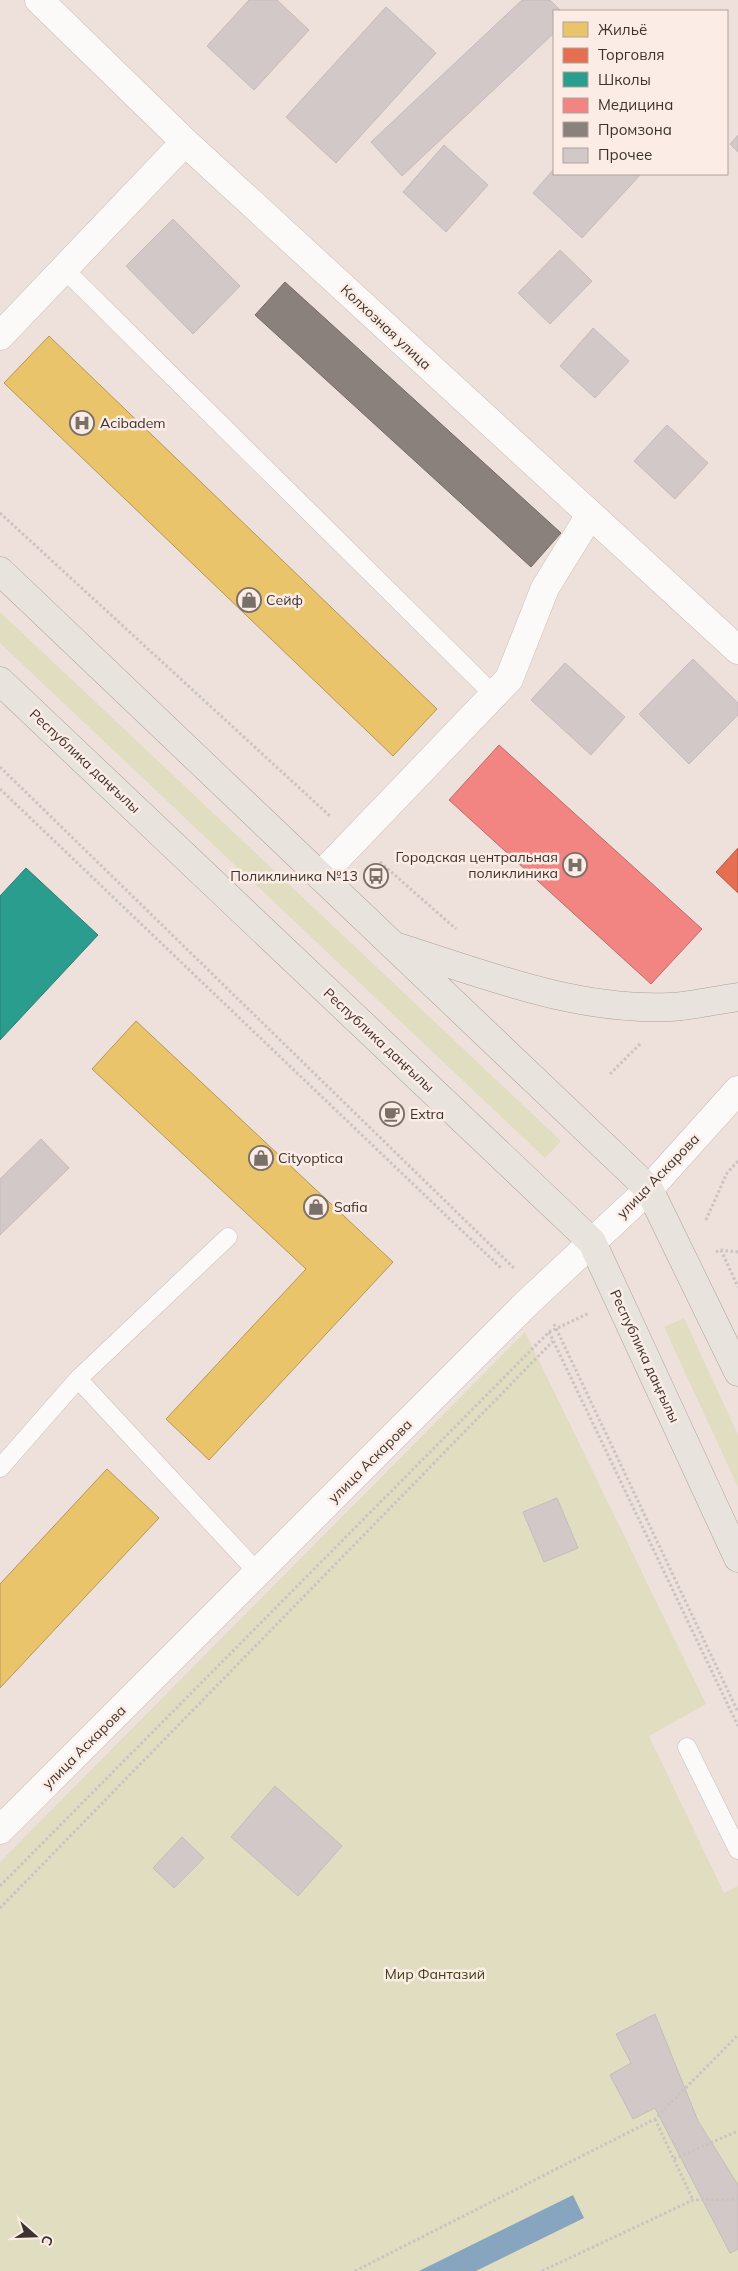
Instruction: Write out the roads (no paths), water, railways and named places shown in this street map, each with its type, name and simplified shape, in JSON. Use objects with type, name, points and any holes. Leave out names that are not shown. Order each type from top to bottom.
[{"type":"main road","points":[[0,571],[649,1189],[738,1372]]},
{"type":"main road","name":"Республика даңғылы","points":[[0,681],[592,1242],[738,1558]]},
{"type":"main road","points":[[392,945],[522,987],[591,1003],[670,1007],[738,997]]},
{"type":"street","name":"Колхозная улица","points":[[39,0],[185,142],[738,650]]},
{"type":"street","points":[[0,336],[185,142]]},
{"type":"street","points":[[320,876],[495,696],[509,679],[545,588],[590,515]]},
{"type":"street","name":"улица Аскарова","points":[[0,1830],[527,1303],[649,1189],[738,1090]]},
{"type":"lane","points":[[64,269],[495,696]]},
{"type":"lane","points":[[0,1468],[78,1379],[228,1237]]},
{"type":"lane","points":[[78,1379],[258,1572]]},
{"type":"lane","points":[[687,1747],[738,1850]]},
{"type":"water","points":[[573,2195],[584,2218],[476,2271],[419,2271]]},
{"type":"place","name":"Acibadem","points":[[82,423]]},
{"type":"place","name":"Сейф","points":[[249,600]]},
{"type":"place","name":"Городская центральная поликлиника","points":[[575,865]]},
{"type":"place","name":"Поликлиника №13","points":[[376,876]]},
{"type":"place","name":"Extra","points":[[392,1114]]},
{"type":"place","name":"Cityoptica","points":[[261,1158]]},
{"type":"place","name":"Safia","points":[[316,1207]]},
{"type":"park label","name":"Мир Фантазий","points":[[435,1974]]}]
